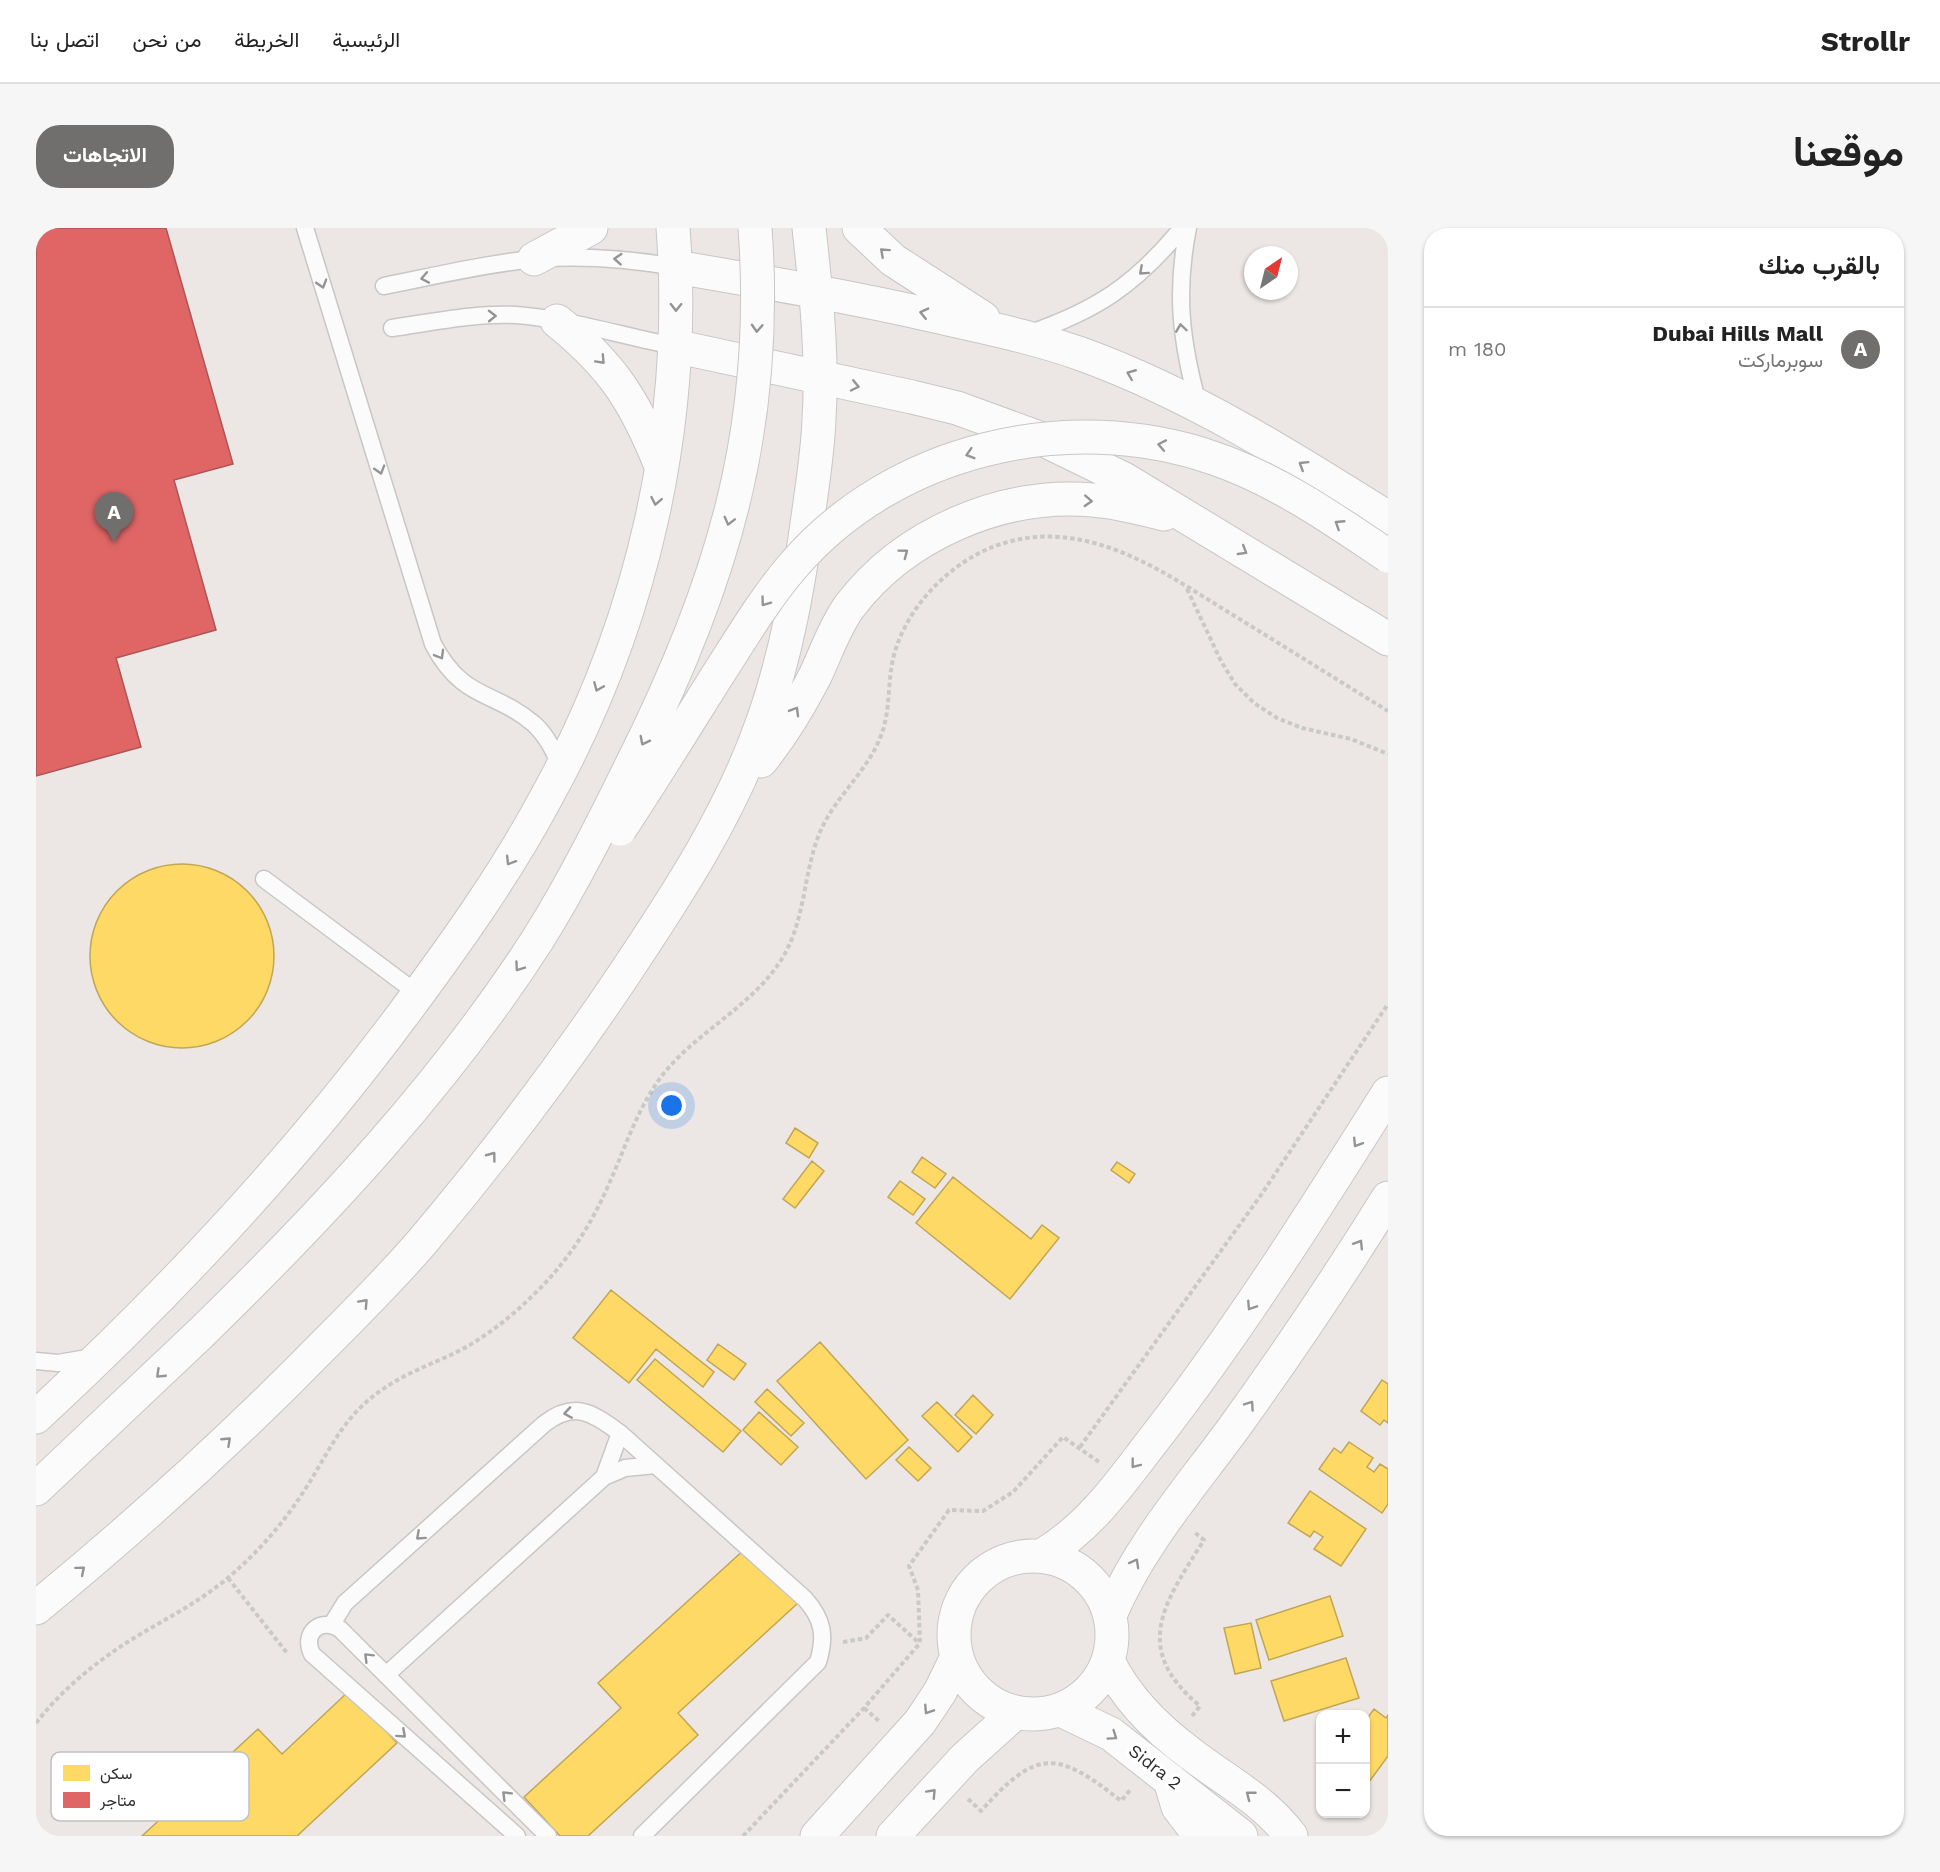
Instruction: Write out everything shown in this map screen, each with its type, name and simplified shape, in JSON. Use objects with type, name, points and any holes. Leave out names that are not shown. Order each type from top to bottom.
[{"type":"main road","points":[[534,259],[591,228]]},
{"type":"main road","points":[[36,1417],[103,1355],[229,1227],[353,1082],[484,902],[518,848],[561,768],[578,735],[624,620],[642,561],[662,467],[674,346],[676,267],[673,228]]},
{"type":"main road","points":[[538,938],[603,823],[655,719],[704,605],[722,551],[745,450],[754,382],[758,324],[755,228]]},
{"type":"main road","points":[[36,1608],[148,1514],[255,1416],[420,1245],[478,1174],[589,1026],[690,872],[735,792],[763,721],[785,649],[796,596],[820,418],[816,291],[809,228]]},
{"type":"main road","points":[[859,228],[893,260],[1012,333]]},
{"type":"main road","points":[[676,267],[816,291],[1012,333],[1083,355],[1142,378],[1199,405],[1273,447],[1388,518]]},
{"type":"main road","points":[[557,321],[587,345],[611,371],[631,400],[662,467]]},
{"type":"main road","points":[[674,346],[957,408],[1021,430],[1104,468],[1388,639]]},
{"type":"main road","points":[[36,1489],[201,1333],[306,1228],[404,1116],[490,1008],[538,938],[606,850],[763,604],[794,566],[833,526],[868,501],[944,462],[1016,442],[1053,437],[1093,436],[1134,439],[1213,458],[1252,474],[1326,515],[1388,556]]},
{"type":"main road","points":[[735,792],[765,756],[791,717],[849,608],[882,570],[912,547],[980,514],[1016,505],[1054,500],[1092,500],[1129,505],[1202,526]]},
{"type":"main road","points":[[1043,1556],[1087,1524],[1181,1405],[1242,1320],[1388,1093]]},
{"type":"main road","points":[[1110,1615],[1122,1588],[1151,1537],[1292,1346],[1388,1198]]},
{"type":"main road","points":[[1043,1556],[1066,1562],[1086,1576],[1101,1594],[1110,1615],[1113,1638],[1108,1661],[1097,1682],[1082,1699],[1061,1710],[1038,1715],[1015,1713],[995,1706],[979,1694],[965,1678],[956,1659],[953,1627],[962,1596],[983,1572],[1011,1558],[1043,1556]]},
{"type":"main road","points":[[817,1836],[920,1722],[940,1692],[956,1659]]},
{"type":"main road","points":[[1108,1661],[1118,1682],[1152,1722],[1191,1755],[1262,1805],[1291,1836]]},
{"type":"main road","name":"Sidra 2","points":[[1061,1710],[1112,1734],[1241,1836]]},
{"type":"main road","points":[[893,1836],[965,1758],[1015,1713]]},
{"type":"main road","points":[[1170,1779],[1178,1807],[1200,1836]]},
{"type":"lane","points":[[305,228],[433,644],[451,673],[464,685],[534,724],[551,744],[561,768]]},
{"type":"lane","points":[[1012,333],[1071,319],[1116,293],[1156,259],[1182,228]]},
{"type":"lane","points":[[1188,228],[1180,265],[1179,312],[1186,359],[1199,405]]},
{"type":"lane","points":[[384,286],[534,259],[581,257],[637,261],[676,267]]},
{"type":"lane","points":[[392,328],[476,316],[516,315],[557,321],[674,346]]},
{"type":"lane","points":[[264,879],[418,994]]},
{"type":"lane","points":[[36,1361],[58,1363],[103,1355]]},
{"type":"lane","points":[[332,1624],[345,1603],[555,1415],[570,1411],[585,1411],[598,1417],[620,1433],[811,1606],[823,1628],[823,1646],[818,1662],[642,1836]]},
{"type":"lane","points":[[604,1477],[620,1433]]},
{"type":"lane","points":[[386,1675],[604,1477],[625,1468],[656,1465]]},
{"type":"lane","points":[[517,1836],[312,1654],[308,1646],[309,1636],[314,1628],[323,1624],[332,1624],[548,1836]]},
{"type":"path","points":[[36,1723],[68,1688],[98,1662],[198,1601],[228,1578],[280,1524],[302,1494],[338,1433],[360,1408],[386,1386],[414,1369],[446,1358],[503,1322],[552,1276],[591,1222],[631,1130],[661,1078],[704,1032],[750,997],[768,978],[784,955],[796,931],[804,905],[813,852],[822,827],[879,742],[886,720],[894,655],[905,627],[921,601],[942,579],[966,561],[1014,540],[1065,537],[1113,549],[1156,569],[1388,711]]},
{"type":"path","points":[[1186,587],[1221,661],[1235,684],[1254,703],[1277,718],[1302,728],[1351,739],[1388,754]]},
{"type":"path","points":[[743,1836],[864,1708],[920,1643],[918,1590],[909,1566],[949,1510],[983,1511],[1013,1492],[1063,1437],[1080,1447],[1261,1195],[1388,1004]]},
{"type":"path","points":[[228,1578],[293,1660],[308,1646]]},
{"type":"path","points":[[823,1646],[866,1638],[888,1615],[920,1643]]},
{"type":"building: سكن","points":[[182,864],[217,871],[247,891],[267,921],[274,956],[267,991],[247,1021],[217,1041],[182,1048],[147,1041],[117,1021],[97,991],[90,956],[97,921],[117,891],[147,871]]},
{"type":"building: سكن","points":[[795,1128],[818,1143],[809,1158],[786,1143]]},
{"type":"building: سكن","points":[[922,1157],[946,1174],[935,1188],[912,1172]]},
{"type":"building: سكن","points":[[812,1161],[824,1171],[795,1208],[783,1199]]},
{"type":"building: سكن","points":[[1117,1162],[1135,1174],[1129,1183],[1111,1170]]},
{"type":"building: سكن","points":[[953,1177],[1031,1239],[1042,1225],[1059,1238],[1010,1299],[916,1223]]},
{"type":"building: سكن","points":[[900,1181],[925,1199],[913,1215],[888,1197]]},
{"type":"building: سكن","points":[[611,1290],[714,1372],[703,1387],[656,1349],[629,1383],[573,1338]]},
{"type":"building: سكن","points":[[820,1342],[908,1440],[866,1479],[777,1381]]},
{"type":"building: سكن","points":[[718,1344],[746,1364],[734,1380],[707,1360]]},
{"type":"building: سكن","points":[[655,1359],[741,1431],[723,1452],[637,1380]]},
{"type":"building: سكن","points":[[1382,1380],[1388,1384],[1388,1423],[1384,1420],[1380,1425],[1361,1411]]},
{"type":"building: سكن","points":[[767,1389],[804,1423],[791,1436],[755,1402]]},
{"type":"building: سكن","points":[[973,1395],[993,1415],[976,1434],[955,1415]]},
{"type":"building: سكن","points":[[937,1402],[972,1437],[958,1452],[922,1416]]},
{"type":"building: سكن","points":[[759,1412],[798,1447],[781,1465],[743,1430]]},
{"type":"building: سكن","points":[[1349,1442],[1373,1458],[1367,1467],[1374,1472],[1380,1464],[1388,1469],[1388,1504],[1382,1513],[1319,1469],[1334,1448],[1341,1453]]},
{"type":"building: سكن","points":[[909,1447],[931,1468],[918,1481],[896,1460]]},
{"type":"building: سكن","points":[[1310,1491],[1366,1529],[1341,1566],[1314,1549],[1323,1537],[1314,1531],[1310,1537],[1288,1523]]},
{"type":"building: سكن","points":[[746,1548],[798,1603],[678,1713],[698,1735],[588,1836],[560,1836],[524,1797],[621,1708],[598,1683]]},
{"type":"building: سكن","points":[[1330,1596],[1343,1636],[1269,1660],[1256,1620]]},
{"type":"building: سكن","points":[[1251,1623],[1261,1668],[1235,1674],[1224,1628]]},
{"type":"building: سكن","points":[[1346,1658],[1359,1698],[1284,1721],[1271,1681]]},
{"type":"building: سكن","points":[[349,1691],[397,1743],[297,1836],[142,1836],[158,1821],[249,1821],[249,1752],[233,1752],[258,1729],[282,1754]]},
{"type":"building: سكن","points":[[1374,1709],[1386,1718],[1388,1715],[1388,1756],[1370,1781],[1370,1764],[1370,1714]]},
{"type":"building: متاجر","points":[[36,228],[166,228],[233,464],[174,480],[216,630],[116,658],[141,747],[36,776]]},
{"type":"place","name":"Dubai Hills Mall","points":[[114,542]]}]
